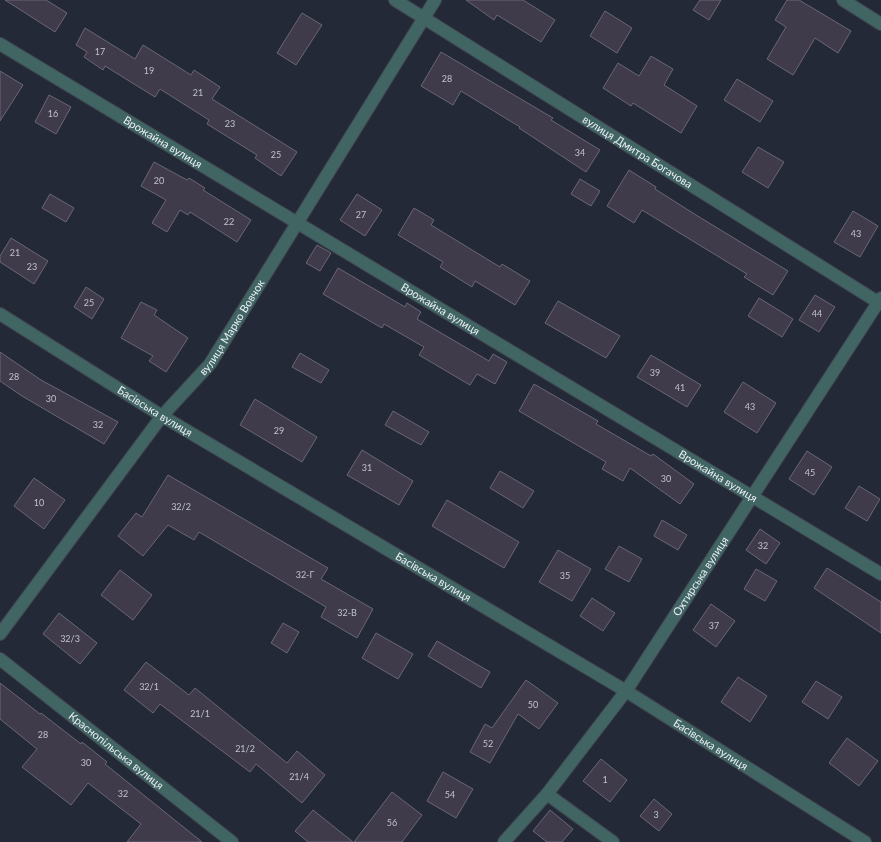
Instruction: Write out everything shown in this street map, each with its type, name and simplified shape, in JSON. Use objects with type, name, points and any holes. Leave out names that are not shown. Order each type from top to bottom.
[{"type":"street","name":"вулиця Дмитра Богачова","points":[[395,0],[880,301]]},
{"type":"street","name":"вулиця Марко Вовчок","points":[[0,634],[162,416],[210,364],[435,0]]},
{"type":"street","points":[[843,0],[881,24]]},
{"type":"street","name":"Врожайна вулиця","points":[[0,44],[881,574]]},
{"type":"street","name":"Охтирська вулиця","points":[[504,842],[547,794],[626,691],[880,301]]},
{"type":"street","name":"Басівська вулиця","points":[[0,314],[162,416],[626,691],[865,842]]},
{"type":"street","name":"Краснопільська вулиця","points":[[0,659],[232,842]]},
{"type":"street","points":[[547,794],[613,842]]},
{"type":"building","points":[[5,0],[46,0],[67,13],[55,32]]},
{"type":"building","points":[[466,0],[523,0],[555,20],[541,42],[497,15],[494,20]]},
{"type":"building","points":[[700,0],[721,0],[709,20],[693,10]]},
{"type":"building","points":[[787,0],[799,0],[851,31],[838,53],[815,38],[793,75],[767,59],[786,27],[775,20]]},
{"type":"building","points":[[605,11],[632,28],[617,53],[590,36]]},
{"type":"building","points":[[302,13],[322,25],[296,65],[277,53]]},
{"type":"building","points":[[85,28],[135,59],[143,45],[191,75],[194,70],[220,87],[212,99],[297,152],[281,176],[255,158],[257,155],[207,124],[209,120],[160,89],[155,97],[105,66],[103,70],[84,57],[87,52],[76,45]]},
{"type":"building","points":[[441,52],[553,118],[551,120],[600,150],[586,172],[519,128],[520,127],[461,91],[453,105],[421,86]]},
{"type":"building","points":[[651,56],[673,69],[664,85],[697,106],[681,133],[633,103],[631,106],[603,88],[618,63],[639,76]]},
{"type":"building","points":[[0,71],[23,85],[0,121]]},
{"type":"building","points":[[737,79],[773,101],[760,122],[724,100]]},
{"type":"building","points":[[49,95],[71,107],[56,134],[35,122]]},
{"type":"building","points":[[758,147],[784,162],[768,188],[742,172]]},
{"type":"building","points":[[154,162],[187,180],[189,178],[205,188],[203,190],[251,220],[237,242],[190,212],[188,215],[180,210],[167,232],[152,223],[166,200],[141,186]]},
{"type":"building","points":[[629,170],[656,187],[655,189],[788,271],[773,295],[744,277],[747,274],[642,210],[634,223],[607,206]]},
{"type":"building","points":[[580,179],[600,191],[591,206],[571,194]]},
{"type":"building","points":[[50,194],[74,208],[66,222],[42,208]]},
{"type":"building","points":[[357,194],[382,210],[365,236],[340,220]]},
{"type":"building","points":[[414,208],[434,220],[431,225],[500,267],[502,264],[530,281],[515,305],[475,281],[472,287],[440,267],[443,262],[398,235]]},
{"type":"building","points":[[853,211],[878,226],[860,257],[834,242]]},
{"type":"building","points":[[11,238],[48,261],[34,284],[0,262],[0,256]]},
{"type":"building","points":[[317,245],[331,253],[320,271],[306,263]]},
{"type":"building","points":[[338,268],[405,307],[407,303],[421,312],[417,319],[489,361],[493,354],[507,362],[495,384],[477,374],[470,385],[419,355],[424,347],[384,324],[382,328],[323,294]]},
{"type":"building","points":[[86,287],[104,299],[92,319],[74,307]]},
{"type":"building","points":[[815,295],[835,307],[819,332],[799,320]]},
{"type":"building","points":[[759,298],[793,319],[782,337],[748,316]]},
{"type":"building","points":[[558,301],[620,336],[606,358],[545,323]]},
{"type":"building","points":[[141,302],[157,310],[154,315],[188,338],[166,372],[149,361],[153,356],[121,338]]},
{"type":"building","points":[[0,352],[41,380],[118,422],[104,444],[22,396],[0,381]]},
{"type":"building","points":[[300,353],[329,370],[321,383],[292,367]]},
{"type":"building","points":[[651,355],[701,385],[687,407],[637,377]]},
{"type":"building","points":[[743,382],[776,403],[757,433],[724,412]]},
{"type":"building","points":[[534,384],[598,421],[596,424],[651,456],[653,454],[694,484],[680,504],[630,468],[623,481],[602,469],[606,462],[519,411]]},
{"type":"building","points":[[255,399],[317,437],[302,462],[240,425]]},
{"type":"building","points":[[393,411],[429,432],[421,445],[385,425]]},
{"type":"building","points":[[362,450],[413,481],[399,505],[347,475]]},
{"type":"building","points":[[807,451],[832,467],[814,495],[789,479]]},
{"type":"building","points":[[500,471],[534,491],[523,508],[490,488]]},
{"type":"building","points":[[168,475],[328,568],[321,579],[373,609],[357,638],[321,617],[326,607],[199,532],[194,540],[168,525],[143,556],[118,536],[136,513],[142,517]]},
{"type":"building","points":[[34,478],[65,500],[44,529],[14,506]]},
{"type":"building","points":[[859,486],[880,499],[867,521],[845,508]]},
{"type":"building","points":[[447,500],[519,542],[504,568],[432,526]]},
{"type":"building","points":[[662,520],[687,535],[678,550],[654,536]]},
{"type":"building","points":[[760,529],[780,543],[766,564],[746,550]]},
{"type":"building","points":[[619,546],[642,559],[629,582],[605,569]]},
{"type":"building","points":[[558,550],[591,569],[572,601],[539,582]]},
{"type":"building","points":[[827,568],[881,602],[881,633],[814,588]]},
{"type":"building","points":[[756,569],[777,581],[765,601],[744,589]]},
{"type":"building","points":[[120,570],[152,595],[133,620],[101,595]]},
{"type":"building","points":[[592,598],[615,613],[603,631],[580,616]]},
{"type":"building","points":[[711,604],[735,621],[716,647],[693,630]]},
{"type":"building","points":[[59,613],[97,643],[80,664],[43,634]]},
{"type":"building","points":[[283,623],[299,632],[287,653],[271,643]]},
{"type":"building","points":[[376,633],[413,654],[398,679],[362,658]]},
{"type":"building","points":[[437,641],[490,672],[481,688],[428,656]]},
{"type":"building","points":[[146,662],[189,695],[195,688],[287,763],[297,751],[325,775],[302,803],[256,764],[250,772],[160,704],[153,713],[124,690]]},
{"type":"building","points":[[738,677],[767,696],[750,722],[721,702]]},
{"type":"building","points":[[526,680],[558,703],[539,729],[518,714],[490,763],[470,752],[485,724],[492,728]]},
{"type":"building","points":[[816,681],[842,697],[828,719],[802,702]]},
{"type":"building","points":[[0,683],[81,744],[82,742],[107,762],[105,764],[202,842],[127,842],[141,824],[88,783],[71,805],[22,767],[37,749],[0,719]]},
{"type":"building","points":[[847,738],[878,761],[859,786],[829,763]]},
{"type":"building","points":[[601,759],[627,780],[610,802],[583,781]]},
{"type":"building","points":[[443,772],[473,789],[456,818],[427,801]]},
{"type":"building","points":[[392,792],[422,815],[402,842],[354,842]]},
{"type":"building","points":[[654,799],[672,814],[659,831],[640,816]]},
{"type":"building","points":[[313,810],[353,842],[308,842],[295,831]]},
{"type":"building","points":[[550,810],[573,829],[562,842],[547,842],[533,831]]}]
